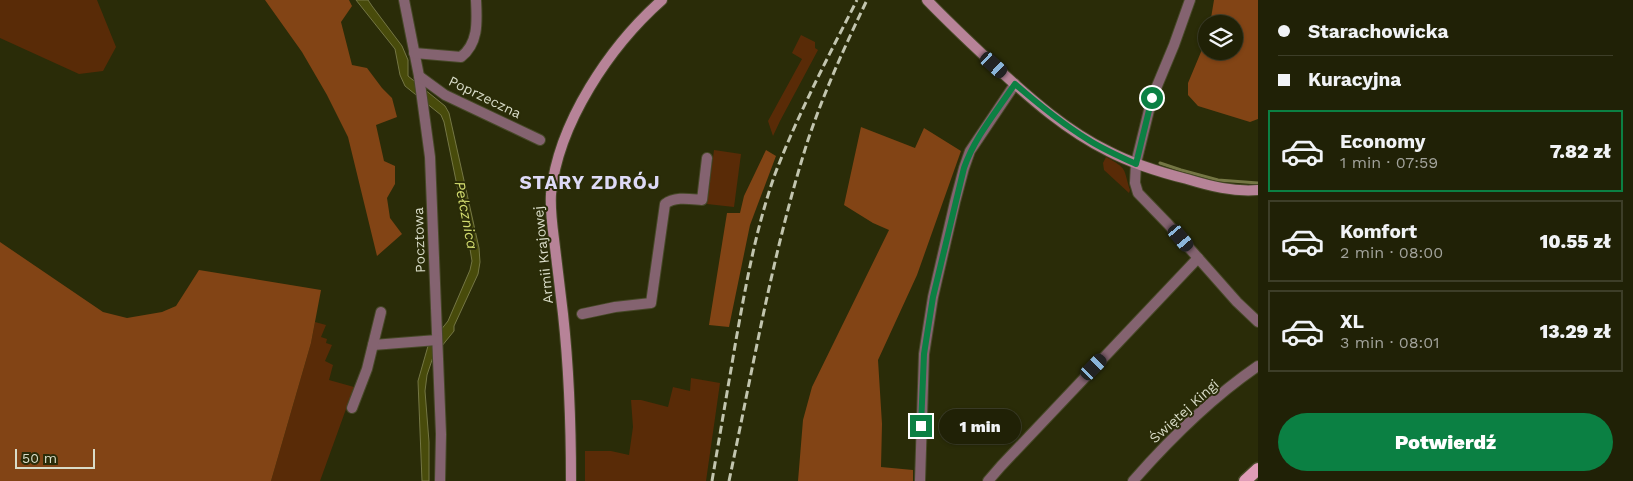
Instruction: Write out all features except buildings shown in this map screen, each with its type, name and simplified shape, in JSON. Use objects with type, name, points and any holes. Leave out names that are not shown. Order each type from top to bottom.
[{"type":"main road","name":"Armii Krajowej","points":[[571,481],[570,422],[563,318],[552,216],[552,186],[563,142],[576,110],[605,64],[638,24],[662,0]]},
{"type":"main road","points":[[927,0],[952,26],[1015,84],[1051,115],[1087,140],[1153,171],[1226,189],[1258,190]]},
{"type":"main road","points":[[1242,190],[1258,196]]},
{"type":"main road","points":[[1245,481],[1258,469]]},
{"type":"street","name":"Pocztowa","points":[[404,0],[420,79],[430,157],[433,337],[437,354],[441,434],[440,481]]},
{"type":"street","points":[[414,53],[461,57],[469,51],[475,37],[476,0]]},
{"type":"street","points":[[1190,0],[1152,98],[1136,164],[1135,184],[1138,193],[1237,302],[1258,322]]},
{"type":"street","name":"Poprzeczna","points":[[420,79],[445,95],[540,140]]},
{"type":"street","points":[[920,481],[924,354],[933,297],[957,194],[970,151],[1015,84]]},
{"type":"street","points":[[582,314],[615,307],[651,303],[665,204],[679,199],[702,200],[707,158]]},
{"type":"street","points":[[988,481],[1198,258]]},
{"type":"street","points":[[352,408],[367,369],[381,312]]},
{"type":"street","points":[[373,345],[433,337]]},
{"type":"street","name":"Świętej Kingi","points":[[1133,481],[1156,455],[1218,396],[1258,366]]},
{"type":"shaded area","points":[[0,0],[97,0],[116,47],[103,71],[79,74],[0,38]]},
{"type":"shaded area","points":[[265,0],[349,0],[352,6],[341,22],[352,65],[367,68],[392,98],[397,117],[376,125],[384,161],[395,166],[395,184],[387,198],[390,218],[402,234],[377,256],[348,137],[327,95],[302,52]]},
{"type":"shaded area","points":[[1214,0],[1258,0],[1258,119],[1250,122],[1198,106],[1188,95],[1188,83],[1198,59],[1243,60],[1243,15],[1212,15]]},
{"type":"shaded area","points":[[801,35],[815,42],[815,48],[818,50],[773,136],[768,121],[802,59],[792,53]]},
{"type":"shaded area","points":[[861,127],[915,148],[924,128],[961,151],[917,275],[878,360],[882,424],[881,467],[913,470],[913,481],[798,481],[803,420],[812,387],[889,230],[873,223],[844,205]]},
{"type":"shaded area","points":[[714,150],[741,154],[734,207],[707,204]]},
{"type":"shaded area","points":[[766,150],[776,156],[750,225],[729,327],[709,325],[727,213],[740,213],[744,196]]},
{"type":"shaded area","points":[[1106,157],[1124,170],[1130,190],[1129,193],[1104,170],[1103,163]]},
{"type":"shaded area","points":[[0,242],[103,312],[127,318],[162,312],[176,306],[199,270],[321,290],[311,343],[271,481],[0,481]]},
{"type":"shaded area","points":[[315,322],[326,325],[321,337],[327,339],[326,343],[332,345],[325,361],[333,365],[329,380],[354,387],[320,481],[271,481],[311,343]]},
{"type":"shaded area","points":[[691,378],[720,383],[706,481],[585,481],[585,451],[611,451],[629,455],[633,427],[631,400],[641,400],[668,407],[673,387],[690,391]]},
{"type":"water","name":"Pełcznica","points":[[356,0],[368,0],[402,46],[408,60],[408,76],[445,106],[449,113],[479,248],[480,262],[478,274],[454,326],[454,331],[433,357],[427,375],[425,391],[429,442],[429,481],[422,481],[418,381],[428,346],[448,321],[472,261],[441,115],[405,86],[400,75],[395,49]]},
{"type":"waterway","points":[[1160,163],[1218,180],[1258,183]]},
{"type":"railway","points":[[712,481],[748,277],[768,194],[803,108],[857,0]]},
{"type":"railway","points":[[729,481],[764,309],[784,224],[808,140],[821,104],[867,0]]},
{"type":"district","name":"STARY ZDRÓJ","points":[[590,182]]},
{"type":"route","points":[[921,426],[924,354],[933,297],[964,168],[977,138],[1010,91],[1015,84],[1051,115],[1087,140],[1136,164],[1152,98]]}]
